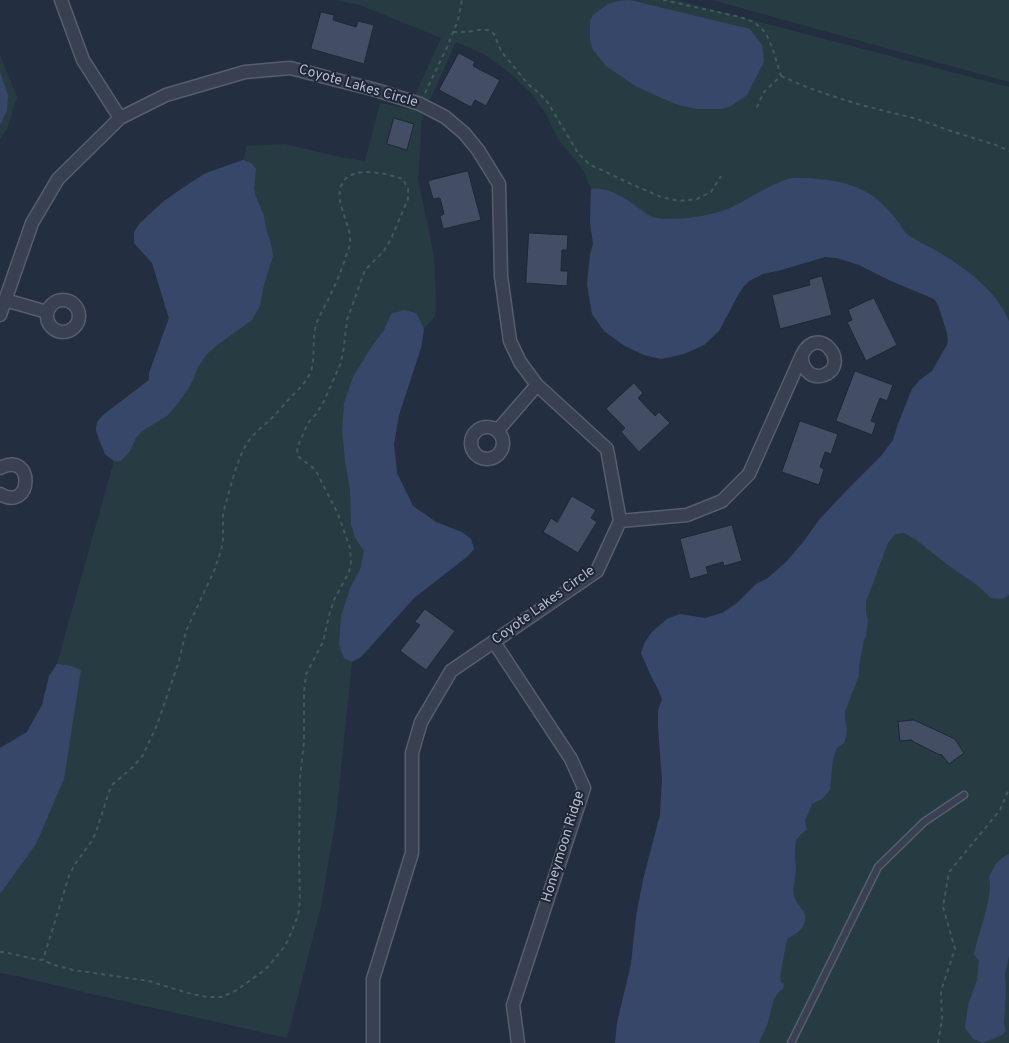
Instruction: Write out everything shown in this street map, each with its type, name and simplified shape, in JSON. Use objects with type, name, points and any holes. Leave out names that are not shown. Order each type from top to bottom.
[{"type":"street","points":[[61,0],[83,60],[120,118]]},
{"type":"street","name":"Coyote Lakes Circle","points":[[0,315],[32,223],[58,179],[120,118],[166,95],[245,72],[290,68],[376,90],[420,104],[444,117],[464,133],[478,150],[500,184],[501,276],[510,341],[520,362],[537,384],[606,449],[620,521],[597,571],[450,672],[421,722],[412,753],[412,853],[373,979],[374,1043]]},
{"type":"street","points":[[5,300],[47,312]]},
{"type":"street","points":[[620,521],[687,515],[722,501],[749,474],[802,355]]},
{"type":"street","points":[[498,430],[537,384]]},
{"type":"street","points":[[0,468],[10,464],[16,466],[24,473],[26,483],[25,488],[17,496],[7,497],[0,494]]},
{"type":"street","name":"Honeymoon Ridge","points":[[494,642],[571,759],[584,788],[513,1005],[518,1043]]},
{"type":"lane","points":[[792,1043],[878,867],[924,822],[964,795]]},
{"type":"path","points":[[423,97],[458,20],[462,0]]},
{"type":"path","points":[[663,0],[740,17],[754,22],[765,32],[781,76],[830,95],[860,105],[918,119],[990,143],[1009,152]]},
{"type":"path","points":[[453,32],[488,30],[494,34],[502,51],[528,84],[548,103],[578,153],[589,164],[661,197],[679,201],[697,199],[711,192],[722,176]]},
{"type":"path","points":[[755,111],[764,92],[781,76]]},
{"type":"path","points":[[0,952],[43,960],[73,970],[149,981],[188,993],[208,997],[222,997],[237,990],[266,969],[285,946],[298,915],[300,900],[300,778],[304,740],[306,674],[323,642],[334,600],[349,572],[351,562],[350,548],[335,508],[316,471],[298,456],[297,448],[308,423],[324,401],[340,365],[347,320],[365,270],[383,252],[391,239],[408,199],[408,189],[404,179],[373,172],[352,175],[343,181],[340,190],[340,203],[350,230],[350,243],[345,261],[317,321],[314,332],[311,370],[305,382],[258,431],[242,452],[223,515],[221,551],[214,571],[186,632],[179,661],[157,725],[143,755],[113,784],[108,792],[96,832],[69,876],[43,960]]},
{"type":"path","points":[[938,1043],[942,1020],[941,991],[955,949],[943,907],[949,872],[1000,810],[1009,789]]},
{"type":"green space","points":[[334,0],[675,0],[1009,87],[1009,1043],[615,1043],[617,1023],[631,964],[636,917],[643,880],[660,815],[662,780],[658,711],[662,699],[641,653],[645,642],[652,632],[667,619],[680,614],[705,618],[722,613],[737,603],[756,584],[768,578],[786,562],[819,520],[881,456],[893,440],[912,389],[932,371],[948,340],[942,315],[934,299],[859,265],[837,258],[825,257],[763,274],[749,281],[738,295],[719,331],[704,345],[684,354],[661,359],[625,346],[604,331],[592,314],[587,284],[593,244],[590,222],[591,189],[584,171],[558,139],[546,114],[531,93],[509,72],[484,54],[456,42],[422,117],[418,179],[434,256],[435,316],[424,329],[421,348],[399,415],[394,444],[397,473],[413,506],[436,522],[462,532],[471,539],[474,549],[468,556],[414,598],[361,657],[352,662],[336,817],[321,906],[287,1038],[0,973],[0,748],[27,732],[42,705],[49,676],[57,664],[114,461],[105,454],[96,430],[97,422],[103,415],[149,380],[149,373],[169,319],[152,263],[134,243],[134,232],[140,223],[164,201],[190,183],[206,173],[243,160],[247,146],[285,144],[365,161],[380,103],[409,109],[441,38],[360,5]]},
{"type":"green space","points":[[712,0],[1009,0],[1009,82]]},
{"type":"green space","points":[[0,55],[17,97],[7,129],[0,139]]},
{"type":"water","points":[[630,0],[750,29],[762,45],[764,62],[747,95],[731,106],[722,109],[697,109],[673,103],[637,87],[606,66],[593,50],[590,40],[590,21],[593,15],[608,4]]},
{"type":"water","points":[[0,72],[8,95],[7,110],[0,126]]},
{"type":"water","points":[[243,160],[251,163],[256,169],[255,194],[264,216],[273,256],[260,306],[252,320],[207,354],[198,367],[188,389],[167,416],[142,431],[136,438],[130,451],[121,461],[114,461],[105,454],[96,430],[97,422],[103,415],[149,380],[149,373],[169,318],[152,263],[134,243],[134,232],[140,223],[164,201],[190,183],[206,173]]},
{"type":"water","points":[[791,178],[836,181],[854,186],[868,193],[887,208],[908,235],[940,253],[973,276],[998,301],[1004,311],[1009,321],[1009,595],[1002,599],[991,598],[977,585],[915,539],[904,533],[895,534],[888,543],[866,602],[868,620],[859,675],[845,712],[846,737],[844,743],[837,748],[833,759],[830,790],[822,799],[812,804],[805,821],[807,830],[796,842],[794,896],[804,912],[805,920],[803,927],[787,939],[780,976],[781,982],[784,984],[783,989],[776,995],[767,1025],[759,1043],[615,1043],[617,1023],[631,964],[636,917],[643,880],[660,815],[662,780],[658,711],[662,699],[641,653],[645,642],[652,632],[667,619],[680,614],[705,618],[722,613],[737,603],[756,584],[768,578],[786,562],[819,520],[881,456],[893,440],[912,389],[932,371],[948,341],[938,305],[934,299],[859,265],[837,258],[825,257],[763,274],[749,281],[738,295],[719,331],[704,345],[684,354],[661,359],[644,355],[625,346],[604,331],[592,314],[587,284],[593,244],[590,222],[591,189],[615,193],[646,214],[654,217],[676,219],[708,215],[728,209]]},
{"type":"water","points":[[404,310],[416,313],[424,329],[421,348],[399,415],[394,444],[397,473],[413,506],[436,522],[462,532],[471,539],[474,549],[468,556],[414,598],[361,657],[352,662],[344,658],[339,645],[341,616],[351,586],[360,570],[364,551],[355,538],[351,524],[350,489],[342,430],[344,403],[353,377],[384,330],[391,314]]},
{"type":"water","points":[[57,664],[81,670],[64,779],[36,844],[0,894],[0,748],[27,732],[42,705],[49,676]]},
{"type":"water","points":[[1009,854],[1009,956],[1005,974],[1004,1025],[1006,1031],[1002,1035],[983,1043],[973,1039],[965,1028],[968,1005],[977,980],[979,961],[974,954],[988,904],[989,878],[996,864]]},
{"type":"building","points":[[321,12],[334,15],[333,20],[356,27],[358,21],[374,25],[364,64],[311,49]]},
{"type":"building","points":[[459,53],[475,62],[473,66],[500,80],[486,106],[475,100],[471,107],[439,90]]},
{"type":"building","points":[[394,118],[414,124],[407,150],[387,144]]},
{"type":"building","points":[[468,171],[481,220],[443,229],[440,216],[444,214],[440,198],[433,199],[428,181]]},
{"type":"building","points":[[529,233],[568,235],[567,250],[562,250],[561,271],[568,271],[567,286],[526,283]]},
{"type":"building","points":[[822,276],[832,315],[780,329],[772,295],[810,285],[809,280]]},
{"type":"building","points":[[874,298],[897,345],[866,361],[847,322],[852,320],[848,310]]},
{"type":"building","points":[[855,371],[893,385],[887,401],[880,398],[871,421],[876,423],[872,435],[836,421]]},
{"type":"building","points":[[634,383],[643,393],[638,398],[655,416],[659,412],[670,423],[639,452],[621,432],[625,428],[606,409]]},
{"type":"building","points":[[800,421],[838,434],[831,454],[825,452],[820,467],[824,469],[819,485],[782,472]]},
{"type":"building","points":[[572,496],[596,510],[591,518],[597,522],[578,553],[543,532],[551,518],[557,522]]},
{"type":"building","points":[[732,525],[742,561],[724,566],[723,562],[706,567],[708,574],[690,579],[680,539]]},
{"type":"building","points":[[425,609],[455,631],[426,670],[400,651],[420,625],[415,622]]},
{"type":"building","points":[[914,720],[955,739],[964,753],[949,764],[941,754],[912,740],[900,741],[898,722]]}]
